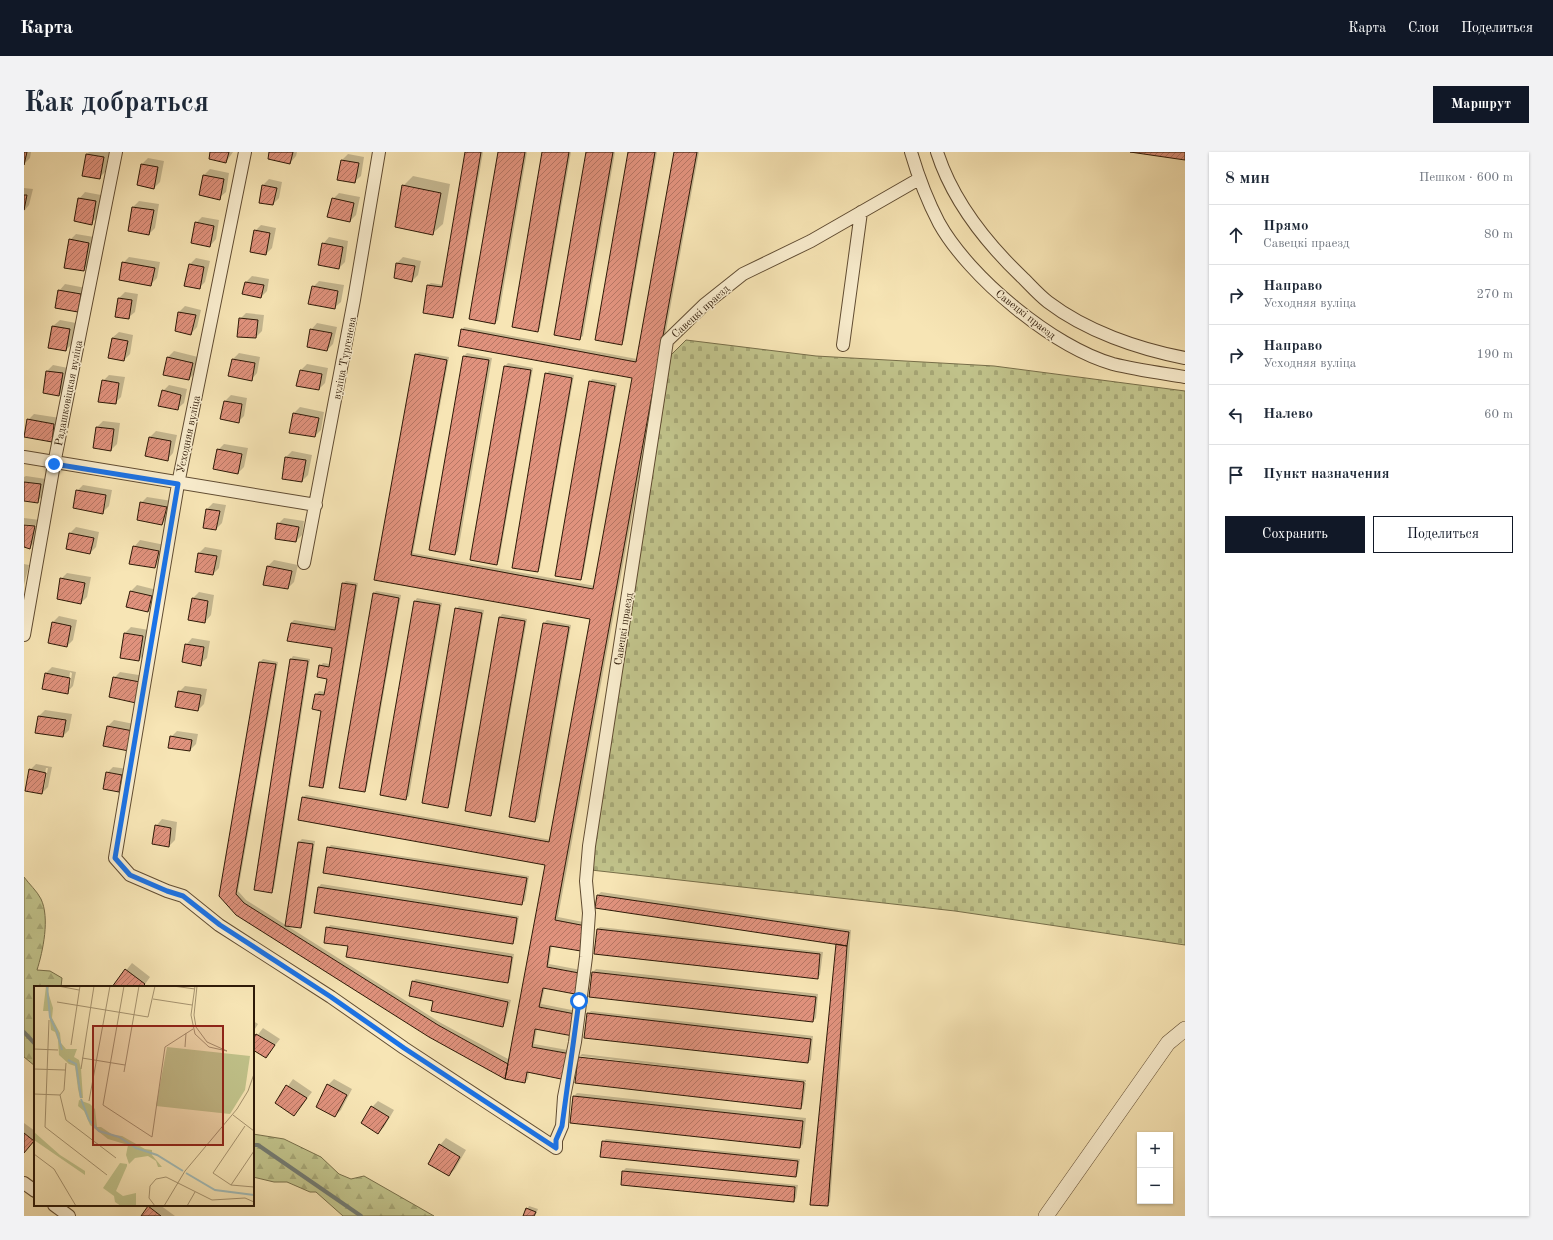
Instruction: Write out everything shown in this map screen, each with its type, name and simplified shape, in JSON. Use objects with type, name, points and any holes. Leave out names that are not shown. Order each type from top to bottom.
[{"type":"street","name":"Радашковіцкая вуліца","points":[[24,635],[54,464],[116,152]]},
{"type":"street","name":"Усходняя вуліца","points":[[245,152],[178,484],[115,858],[130,875],[167,891],[183,896],[220,925],[331,997],[404,1048],[556,1148]]},
{"type":"street","name":"вуліца Тургенева","points":[[304,563],[354,300],[379,152]]},
{"type":"street","name":"Савецкі праезд","points":[[911,152],[919,180],[940,224],[970,265],[1009,303],[1063,342],[1112,363],[1185,377]]},
{"type":"street","name":"Савецкі праезд","points":[[937,152],[942,167],[966,213],[999,255],[1048,302],[1093,329],[1136,344],[1185,358]]},
{"type":"street","name":"Савецкі праезд","points":[[556,1148],[556,1140],[562,1126],[564,1097],[571,1064],[586,957],[589,913],[586,881],[589,846],[667,341],[704,305],[743,274],[811,241],[919,180]]},
{"type":"street","points":[[843,345],[861,212]]},
{"type":"street","points":[[24,458],[316,506]]},
{"type":"street","points":[[1046,1216],[1168,1043],[1185,1029]]},
{"type":"street","points":[[24,1183],[34,1190]]},
{"type":"street","points":[[55,1206],[69,1216]]},
{"type":"green space","points":[[686,340],[816,356],[994,366],[1185,391],[1185,945],[955,911],[591,870],[671,355]]},
{"type":"green space","points":[[24,877],[41,899],[44,907],[45,934],[37,970],[50,971],[62,978],[61,986],[34,986],[34,1065],[24,1057]]},
{"type":"green space","points":[[254,1134],[284,1139],[321,1157],[339,1174],[351,1179],[364,1176],[434,1216],[343,1216],[316,1192],[310,1192],[287,1182],[274,1182],[254,1177]]},
{"type":"building","points":[[24,152],[27,152],[24,165]]},
{"type":"building","points":[[210,152],[229,152],[226,163],[209,159]]},
{"type":"building","points":[[269,152],[293,152],[290,164],[268,159]]},
{"type":"building","points":[[465,152],[481,152],[453,318],[423,313],[427,285],[442,287]]},
{"type":"building","points":[[498,152],[525,152],[495,324],[469,319]]},
{"type":"building","points":[[542,152],[569,152],[538,332],[512,327]]},
{"type":"building","points":[[586,152],[613,152],[580,340],[554,335]]},
{"type":"building","points":[[628,152],[655,152],[622,345],[595,340]]},
{"type":"building","points":[[674,152],[697,152],[555,920],[586,926],[581,951],[550,946],[547,967],[579,973],[575,994],[543,988],[539,1007],[575,1014],[573,1036],[535,1029],[532,1047],[571,1054],[566,1080],[527,1072],[525,1083],[505,1079],[545,865],[298,820],[302,797],[549,842],[590,619],[374,580],[415,354],[447,360],[411,555],[593,589],[632,378],[458,346],[461,329],[636,362]]},
{"type":"building","points":[[1130,152],[1185,152],[1185,160]]},
{"type":"building","points":[[86,154],[104,157],[100,179],[82,176]]},
{"type":"building","points":[[341,160],[359,163],[355,183],[337,180]]},
{"type":"building","points":[[141,164],[158,167],[154,189],[137,185]]},
{"type":"building","points":[[203,175],[224,179],[220,200],[199,195]]},
{"type":"building","points":[[262,185],[277,188],[273,205],[259,203]]},
{"type":"building","points":[[402,185],[441,193],[433,235],[395,227]]},
{"type":"building","points":[[24,195],[27,195],[24,210]]},
{"type":"building","points":[[78,198],[96,201],[92,225],[74,221]]},
{"type":"building","points":[[332,198],[354,203],[350,222],[327,217]]},
{"type":"building","points":[[132,207],[154,210],[149,235],[128,231]]},
{"type":"building","points":[[195,222],[214,226],[210,247],[191,243]]},
{"type":"building","points":[[254,230],[270,233],[266,255],[250,252]]},
{"type":"building","points":[[69,239],[89,243],[84,271],[64,268]]},
{"type":"building","points":[[322,243],[343,247],[339,269],[318,265]]},
{"type":"building","points":[[122,262],[155,268],[151,286],[119,280]]},
{"type":"building","points":[[396,263],[415,266],[412,282],[394,278]]},
{"type":"building","points":[[189,264],[204,267],[200,289],[184,286]]},
{"type":"building","points":[[245,282],[264,285],[261,298],[242,294]]},
{"type":"building","points":[[312,286],[338,291],[335,309],[308,304]]},
{"type":"building","points":[[58,290],[81,294],[78,312],[55,308]]},
{"type":"building","points":[[118,298],[132,300],[129,319],[115,317]]},
{"type":"building","points":[[178,312],[196,315],[191,335],[175,331]]},
{"type":"building","points":[[239,318],[258,320],[256,338],[237,337]]},
{"type":"building","points":[[52,326],[70,329],[66,351],[48,348]]},
{"type":"building","points":[[310,329],[332,333],[327,351],[307,347]]},
{"type":"building","points":[[112,338],[128,341],[124,361],[108,358]]},
{"type":"building","points":[[463,356],[489,360],[455,555],[429,550]]},
{"type":"building","points":[[167,357],[193,363],[189,380],[163,375]]},
{"type":"building","points":[[232,359],[255,363],[252,381],[228,376]]},
{"type":"building","points":[[504,366],[531,370],[497,565],[470,560]]},
{"type":"building","points":[[300,370],[322,374],[319,390],[296,386]]},
{"type":"building","points":[[46,371],[63,373],[59,396],[43,393]]},
{"type":"building","points":[[545,373],[572,378],[538,572],[512,568]]},
{"type":"building","points":[[102,380],[119,383],[116,404],[98,402]]},
{"type":"building","points":[[589,381],[615,386],[581,580],[555,576]]},
{"type":"building","points":[[162,390],[181,395],[178,410],[158,406]]},
{"type":"building","points":[[224,401],[242,404],[239,423],[220,419]]},
{"type":"building","points":[[293,413],[319,418],[315,437],[289,433]]},
{"type":"building","points":[[27,419],[54,424],[52,442],[24,437]]},
{"type":"building","points":[[96,427],[114,429],[111,451],[93,448]]},
{"type":"building","points":[[149,437],[171,441],[168,461],[145,456]]},
{"type":"building","points":[[217,449],[242,454],[238,474],[213,469]]},
{"type":"building","points":[[285,457],[306,460],[302,482],[282,479]]},
{"type":"building","points":[[24,482],[41,484],[38,503],[24,501]]},
{"type":"building","points":[[76,490],[106,495],[103,514],[73,508]]},
{"type":"building","points":[[140,502],[167,507],[162,525],[137,520]]},
{"type":"building","points":[[206,509],[220,511],[216,530],[203,528]]},
{"type":"building","points":[[277,523],[299,527],[296,542],[275,539]]},
{"type":"building","points":[[24,525],[35,526],[30,549],[24,547]]},
{"type":"building","points":[[69,533],[94,538],[90,554],[66,549]]},
{"type":"building","points":[[133,546],[159,551],[155,568],[129,564]]},
{"type":"building","points":[[198,553],[217,556],[213,575],[195,572]]},
{"type":"building","points":[[267,566],[292,571],[288,589],[263,585]]},
{"type":"building","points":[[60,578],[85,583],[81,604],[57,599]]},
{"type":"building","points":[[342,583],[356,585],[323,788],[309,786],[321,711],[312,709],[315,694],[324,695],[327,679],[317,677],[319,665],[329,667],[332,648],[287,641],[291,623],[335,630]]},
{"type":"building","points":[[130,591],[152,596],[148,612],[126,607]]},
{"type":"building","points":[[373,593],[399,598],[365,792],[339,788]]},
{"type":"building","points":[[192,598],[208,601],[205,623],[188,620]]},
{"type":"building","points":[[414,601],[440,605],[406,800],[380,795]]},
{"type":"building","points":[[455,608],[482,613],[448,808],[422,803]]},
{"type":"building","points":[[499,617],[525,621],[491,816],[465,811]]},
{"type":"building","points":[[52,622],[71,626],[67,647],[48,643]]},
{"type":"building","points":[[543,623],[569,627],[535,822],[509,817]]},
{"type":"building","points":[[124,633],[143,636],[139,661],[120,658]]},
{"type":"building","points":[[185,644],[204,647],[201,666],[182,662]]},
{"type":"building","points":[[290,659],[308,661],[272,893],[254,890]]},
{"type":"building","points":[[259,662],[276,664],[236,894],[244,903],[438,1025],[508,1064],[505,1079],[429,1037],[236,915],[219,896]]},
{"type":"building","points":[[45,673],[70,678],[68,694],[42,689]]},
{"type":"building","points":[[113,677],[140,682],[136,703],[109,697]]},
{"type":"building","points":[[178,691],[201,695],[198,711],[175,707]]},
{"type":"building","points":[[38,716],[66,720],[63,737],[35,733]]},
{"type":"building","points":[[107,726],[133,731],[129,751],[103,746]]},
{"type":"building","points":[[170,736],[192,740],[190,751],[168,748]]},
{"type":"building","points":[[29,769],[46,773],[42,794],[25,791]]},
{"type":"building","points":[[106,772],[122,775],[119,792],[103,789]]},
{"type":"building","points":[[155,825],[171,828],[169,847],[152,844]]},
{"type":"building","points":[[298,842],[313,844],[301,928],[285,926]]},
{"type":"building","points":[[327,847],[527,878],[522,905],[323,873]]},
{"type":"building","points":[[318,887],[517,918],[513,944],[314,913]]},
{"type":"building","points":[[597,895],[849,932],[847,946],[595,908]]},
{"type":"building","points":[[326,927],[512,957],[508,983],[346,957],[348,946],[324,943]]},
{"type":"building","points":[[597,929],[820,954],[818,979],[594,954]]},
{"type":"building","points":[[836,944],[847,946],[828,1206],[810,1205]]},
{"type":"building","points":[[125,969],[145,984],[143,986],[113,986]]},
{"type":"building","points":[[592,972],[816,997],[813,1022],[589,997]]},
{"type":"building","points":[[412,981],[508,1002],[503,1027],[431,1011],[433,1001],[409,996]]},
{"type":"building","points":[[587,1013],[811,1039],[808,1063],[584,1038]]},
{"type":"building","points":[[256,1034],[275,1045],[266,1058],[254,1051],[254,1037]]},
{"type":"building","points":[[578,1057],[804,1082],[801,1109],[575,1083]]},
{"type":"building","points":[[327,1084],[347,1095],[335,1117],[316,1107]]},
{"type":"building","points":[[286,1085],[307,1098],[294,1116],[275,1103]]},
{"type":"building","points":[[573,1096],[803,1121],[800,1148],[570,1123]]},
{"type":"building","points":[[371,1106],[389,1117],[378,1134],[361,1123]]},
{"type":"building","points":[[24,1133],[34,1141],[24,1153]]},
{"type":"building","points":[[602,1141],[798,1161],[796,1177],[600,1157]]},
{"type":"building","points":[[439,1144],[460,1157],[449,1176],[428,1164]]},
{"type":"building","points":[[622,1171],[795,1187],[794,1202],[621,1185]]},
{"type":"building","points":[[148,1206],[161,1216],[141,1216]]},
{"type":"building","points":[[526,1208],[536,1212],[534,1216],[523,1216]]},
{"type":"waterway","points":[[24,1032],[34,1043]]},
{"type":"waterway","points":[[254,1145],[258,1145],[361,1216]]},
{"type":"route","points":[[54,464],[178,484],[115,858],[130,875],[167,891],[183,896],[220,925],[331,997],[404,1048],[556,1148],[556,1140],[562,1126],[564,1097],[568,1086],[575,1042],[579,1001]]}]
